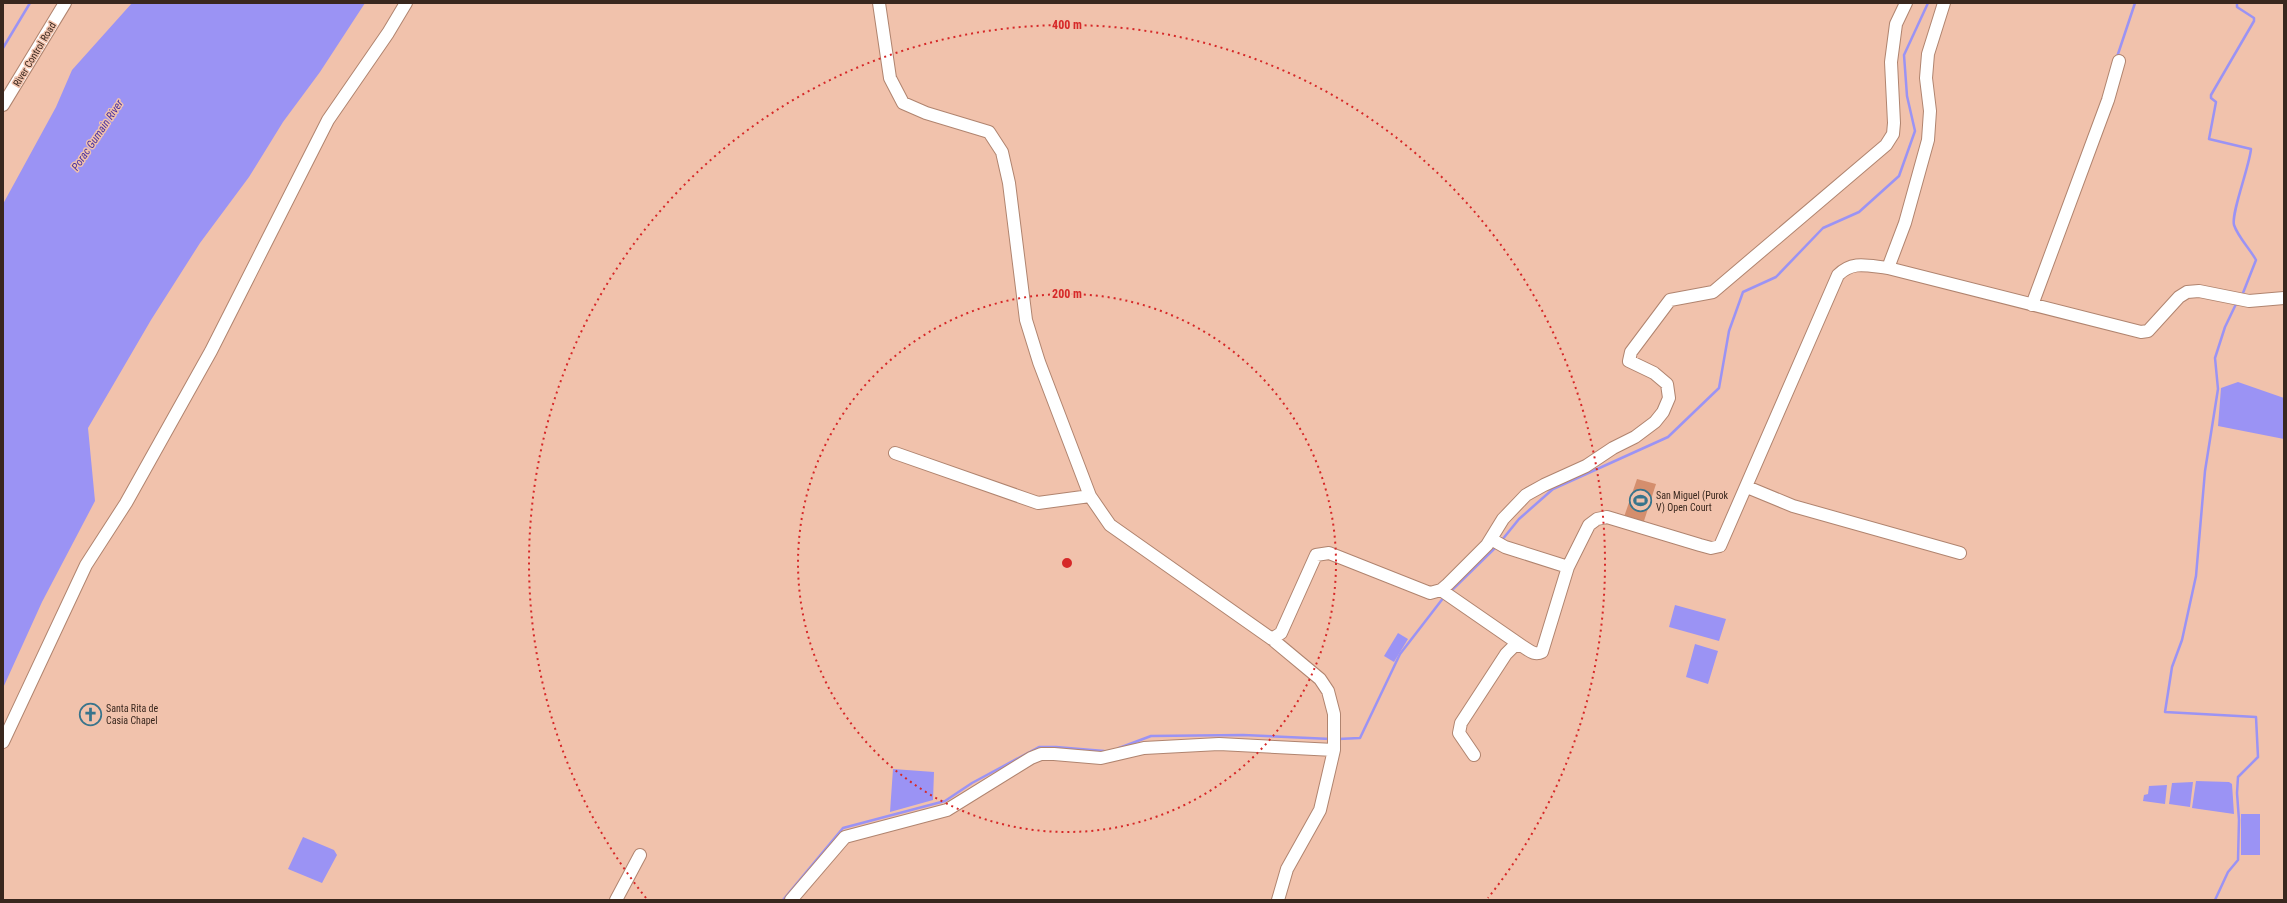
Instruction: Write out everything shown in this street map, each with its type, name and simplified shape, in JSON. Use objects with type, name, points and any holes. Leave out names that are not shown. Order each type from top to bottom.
[{"type":"street","name":"River Control Road","points":[[3,105],[65,3]]},
{"type":"street","points":[[3,742],[86,565],[126,503],[211,351],[328,120],[388,33],[406,3]]},
{"type":"street","points":[[879,3],[890,78],[903,103],[926,113],[989,132],[1002,152],[1009,183],[1026,320],[1039,362],[1090,496],[1110,525],[1272,639],[1320,679],[1328,691],[1334,714],[1334,750],[1320,810],[1287,869],[1278,900]]},
{"type":"street","points":[[1498,543],[1503,519],[1526,496],[1544,485],[1586,466],[1613,448],[1635,438],[1656,422],[1663,412],[1668,398],[1667,384],[1654,374],[1628,360],[1631,352],[1670,300],[1713,292],[1886,144],[1893,134],[1894,123],[1891,62],[1896,24],[1906,3]]},
{"type":"street","points":[[1888,268],[1905,223],[1928,140],[1930,111],[1926,78],[1928,54],[1944,3]]},
{"type":"street","points":[[2032,305],[2108,100],[2119,61]]},
{"type":"street","points":[[1441,590],[1534,654],[1542,652],[1568,568],[1589,525],[1597,519],[1607,517],[1711,548],[1720,546],[1747,487],[1806,344],[1838,275],[1846,267],[1856,265],[1888,268],[2141,332],[2148,331],[2179,297],[2187,292],[2199,291],[2249,301],[2284,298]]},
{"type":"street","points":[[895,453],[1038,503],[1090,496]]},
{"type":"street","points":[[1747,487],[1793,506],[1960,553]]},
{"type":"street","points":[[1272,639],[1282,633],[1316,555],[1329,553],[1378,571],[1430,593],[1441,590],[1487,545],[1498,543],[1568,568]]},
{"type":"street","points":[[1474,755],[1459,733],[1461,723],[1506,654],[1514,646],[1522,646]]},
{"type":"street","points":[[791,900],[845,837],[948,810],[1031,758],[1042,754],[1100,758],[1144,748],[1219,744],[1334,750]]},
{"type":"street","points":[[616,900],[640,855]]},
{"type":"shaded area","name":"San Miguel (Purok V) Open Court","points":[[1637,479],[1656,484],[1643,524],[1624,517]]},
{"type":"water","name":"Porac Gumain River","points":[[132,3],[365,3],[320,72],[283,122],[249,177],[200,243],[151,320],[88,428],[95,501],[42,602],[3,688],[3,204],[56,107],[72,70]]},
{"type":"water","points":[[2238,382],[2284,398],[2284,439],[2218,426],[2221,388]]},
{"type":"water","points":[[1675,605],[1726,619],[1719,641],[1669,627]]},
{"type":"water","points":[[1398,633],[1408,639],[1394,662],[1384,656]]},
{"type":"water","points":[[1695,644],[1718,651],[1708,684],[1686,677]]},
{"type":"water","points":[[893,769],[934,772],[933,800],[890,812]]},
{"type":"water","points":[[2196,781],[2229,782],[2232,784],[2234,814],[2192,808]]},
{"type":"water","points":[[2193,782],[2190,807],[2169,804],[2172,783]]},
{"type":"water","points":[[2167,785],[2165,804],[2143,801],[2144,795],[2148,794],[2149,786]]},
{"type":"water","points":[[2241,814],[2260,814],[2260,855],[2241,855]]},
{"type":"water","points":[[303,837],[334,850],[337,855],[322,883],[288,869]]},
{"type":"waterway","points":[[3,48],[30,3]]},
{"type":"waterway","points":[[1502,540],[1519,519],[1553,489],[1668,437],[1719,388],[1729,331],[1743,292],[1776,277],[1823,228],[1859,212],[1899,176],[1915,131],[1907,96],[1904,55],[1928,3]]},
{"type":"waterway","points":[[2117,57],[2135,3]]},
{"type":"waterway","points":[[2237,3],[2237,7],[2254,18],[2254,21],[2211,95],[2211,98],[2216,102],[2209,139],[2251,149],[2234,219],[2234,225],[2238,234],[2256,260],[2243,293]]},
{"type":"waterway","points":[[2215,900],[2228,872],[2238,860],[2238,777],[2258,757],[2256,717],[2165,712],[2172,667],[2182,640],[2196,576],[2205,471],[2218,389],[2215,358],[2225,327],[2236,304]]},
{"type":"waterway","points":[[1450,592],[1497,546]]},
{"type":"waterway","points":[[1338,739],[1360,738],[1400,654],[1444,597]]},
{"type":"waterway","points":[[1119,748],[1151,736],[1243,735],[1331,739]]},
{"type":"waterway","points":[[783,900],[843,828],[945,801],[972,783],[1039,747],[1104,751]]},
{"type":"place","name":"San Miguel (Purok V) Open Court","points":[[1640,501]]},
{"type":"place","name":"Santa Rita de Casia Chapel","points":[[90,714]]}]
